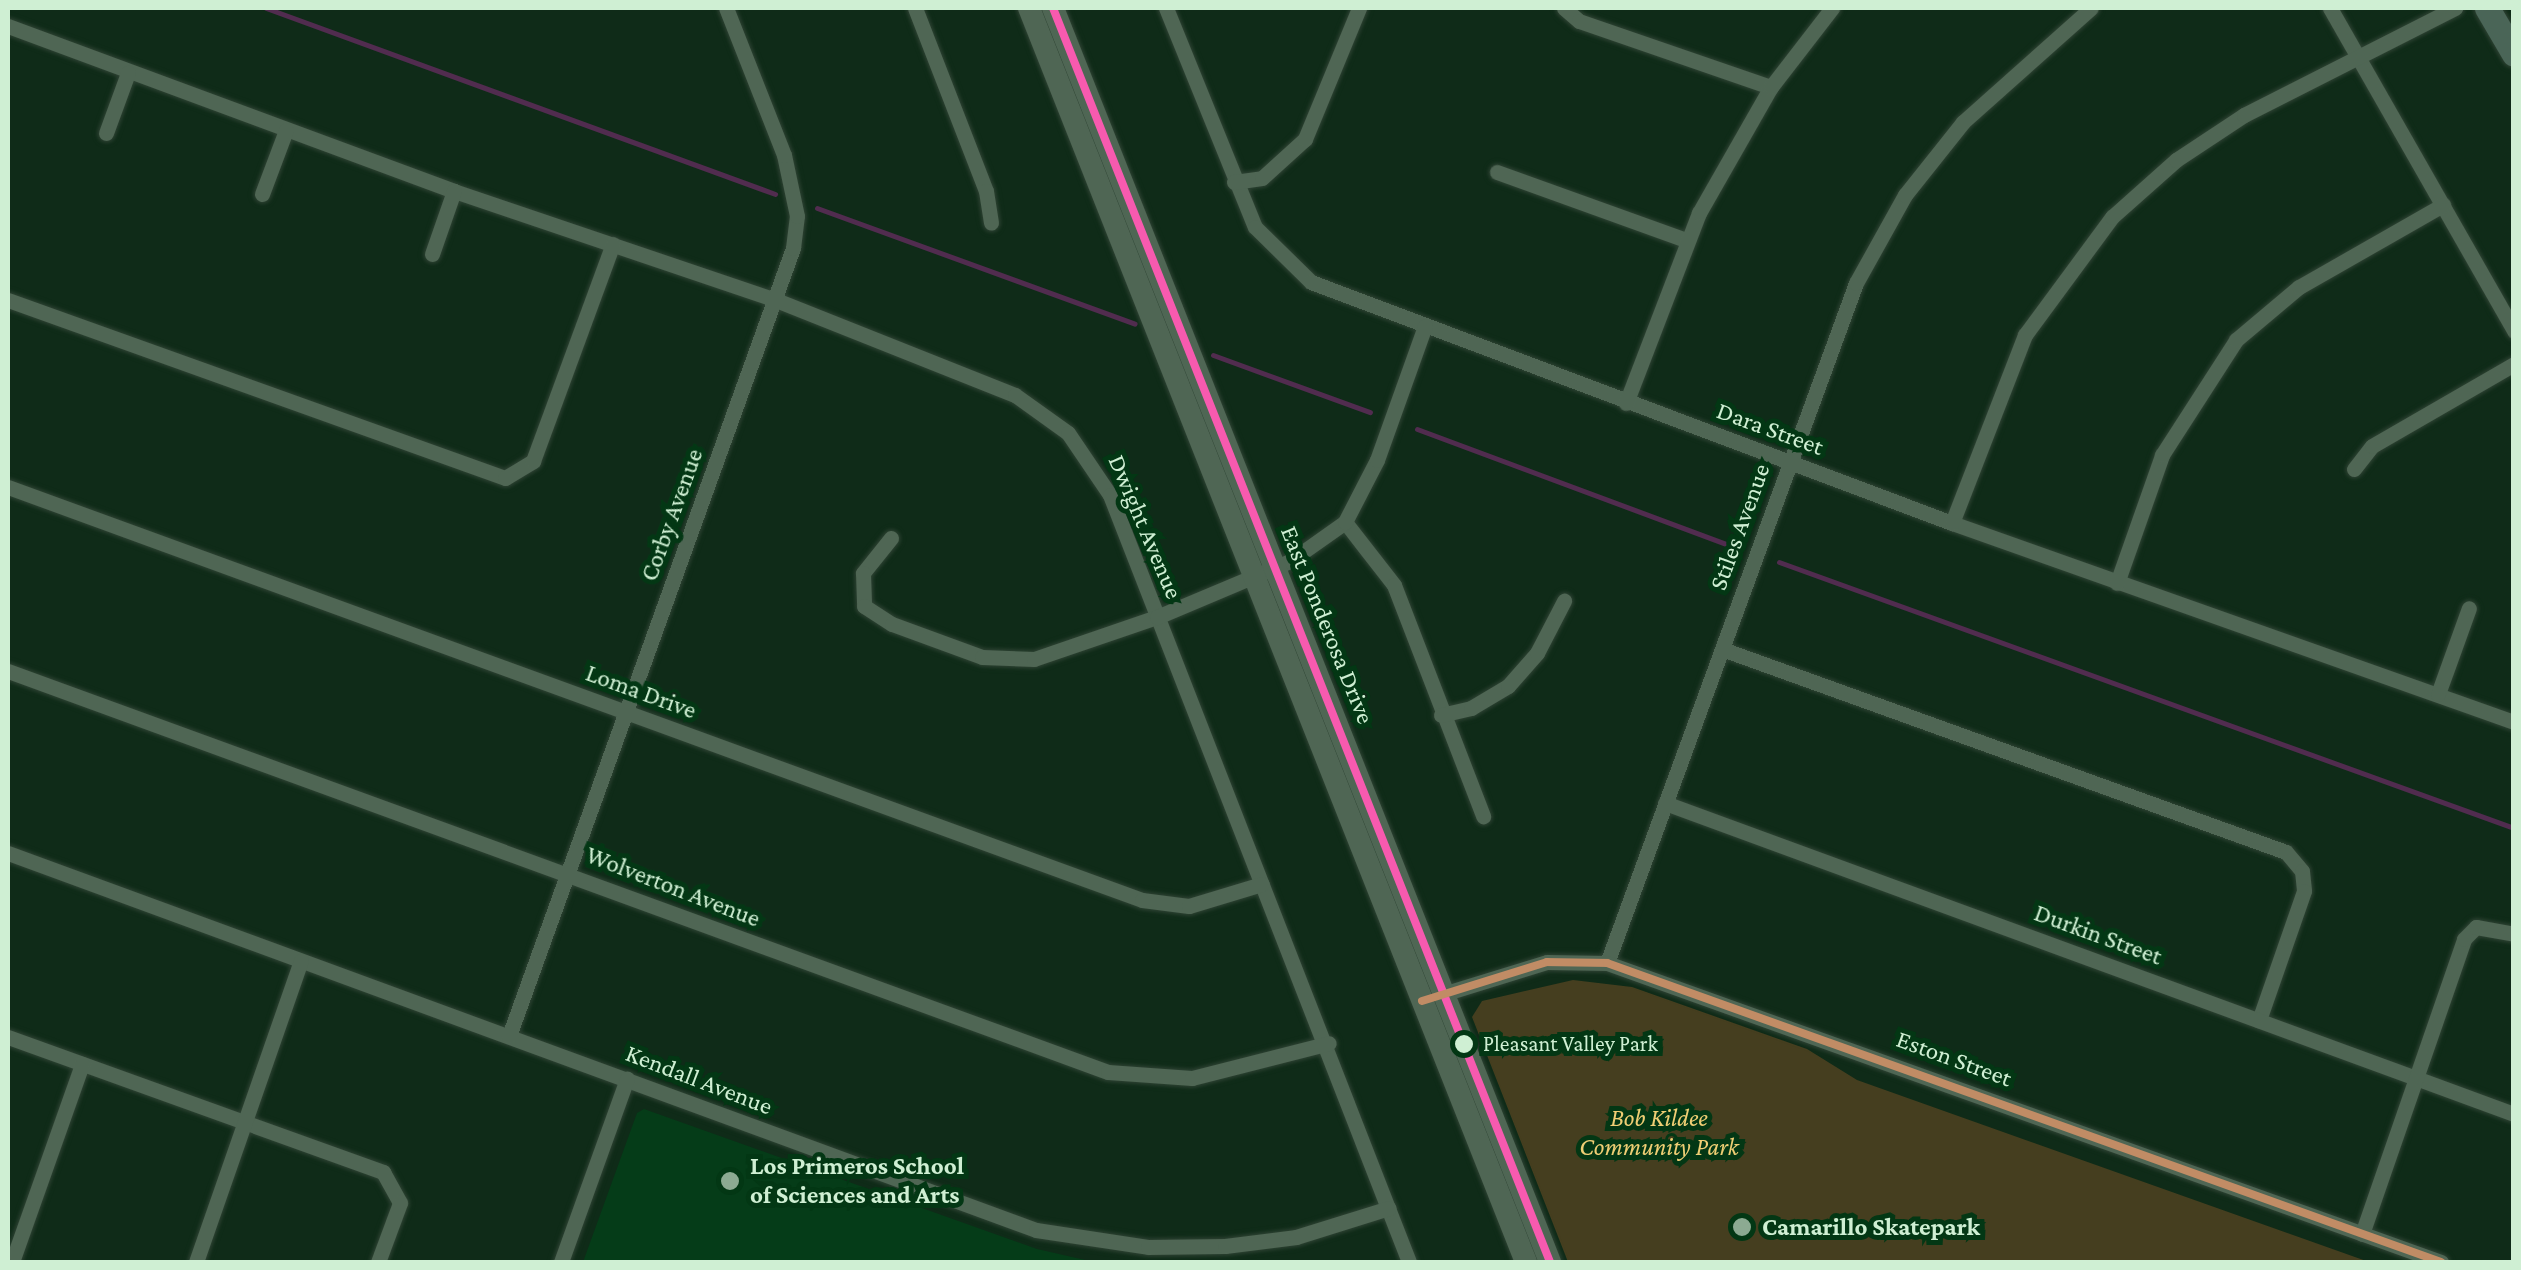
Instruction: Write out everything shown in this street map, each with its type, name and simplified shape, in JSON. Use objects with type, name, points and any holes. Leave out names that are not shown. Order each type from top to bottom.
[{"type":"main road","name":"East Ponderosa Drive","points":[[1030,8],[1264,572],[1433,998],[1526,1262]]},
{"type":"main road","name":"East Ponderosa Drive","points":[[1053,8],[1264,572]]},
{"type":"main road","points":[[2487,8],[2514,54]]},
{"type":"main road","name":"East Ponderosa Drive","points":[[1433,998],[1550,1262]]},
{"type":"street","name":"Corby Avenue","points":[[509,1036],[776,300],[796,216],[776,128],[726,8]]},
{"type":"street","points":[[915,8],[986,191],[991,223]]},
{"type":"street","name":"Dara Street","points":[[1166,8],[1234,182],[1269,246],[1310,282],[1952,523],[2514,722]]},
{"type":"street","points":[[1234,182],[1262,178],[1305,138],[1359,8]]},
{"type":"street","points":[[1564,8],[1580,20],[1770,87]]},
{"type":"street","points":[[1626,402],[1686,240],[1770,87],[1832,8]]},
{"type":"street","name":"Stiles Avenue","points":[[1607,962],[1856,283],[1906,196],[2000,82],[2090,8]]},
{"type":"street","points":[[2330,8],[2514,331]]},
{"type":"street","points":[[1952,523],[2012,362],[2082,252],[2188,151],[2356,54],[2455,8]]},
{"type":"street","name":"Dwight Avenue","points":[[8,26],[454,191],[776,300],[1015,396],[1049,418],[1098,472],[1329,1043],[1409,1262]]},
{"type":"street","points":[[106,133],[128,73]]},
{"type":"street","points":[[262,194],[286,130]]},
{"type":"street","points":[[1497,172],[1686,240]]},
{"type":"street","points":[[432,254],[454,191]]},
{"type":"street","points":[[2117,583],[2162,455],[2236,340],[2299,287],[2442,205]]},
{"type":"street","points":[[8,300],[505,478],[533,461],[613,244]]},
{"type":"street","points":[[891,538],[864,573],[864,606],[892,624],[982,657],[1034,659],[1157,616],[1320,546],[1346,522],[1377,460],[1425,326]]},
{"type":"street","points":[[2354,469],[2372,446],[2514,364]]},
{"type":"street","name":"Loma Drive","points":[[8,487],[1142,900],[1189,906],[1262,884]]},
{"type":"street","points":[[1346,522],[1394,585],[1483,816]]},
{"type":"street","points":[[1441,715],[1471,708],[1508,686],[1537,653],[1564,601]]},
{"type":"street","points":[[2438,694],[2469,608]]},
{"type":"street","points":[[1722,649],[2286,852],[2302,871],[2304,891],[2259,1020]]},
{"type":"street","name":"Wolverton Avenue","points":[[8,670],[1108,1072],[1192,1078],[1329,1043]]},
{"type":"street","name":"Durkin Street","points":[[1665,803],[2514,1114]]},
{"type":"street","name":"Kendall Avenue","points":[[8,853],[1070,1238],[1148,1247],[1271,1242],[1389,1208]]},
{"type":"street","points":[[2362,1234],[2419,1079],[2464,940],[2476,927],[2514,934]]},
{"type":"street","points":[[196,1262],[301,961]]},
{"type":"street","name":"Eston Street","points":[[1433,998],[1547,962],[1607,962],[2441,1262]]},
{"type":"street","points":[[8,1038],[374,1167],[398,1194],[398,1213],[378,1262]]},
{"type":"street","points":[[12,1262],[82,1064]]},
{"type":"street","points":[[562,1262],[627,1079]]},
{"type":"shaded area","name":"Los Primeros School of Sciences and Arts","points":[[644,1109],[1037,1249],[1094,1262],[583,1262],[637,1113]]},
{"type":"green space","name":"Bob Kildee Community Park","points":[[1573,980],[1632,987],[1807,1049],[1857,1080],[2369,1262],[1568,1262],[1472,1017],[1482,1001]]},
{"type":"waterway","points":[[266,8],[775,194]]},
{"type":"waterway","points":[[817,208],[1135,324]]},
{"type":"waterway","points":[[1213,355],[1370,412]]},
{"type":"waterway","points":[[1417,429],[1734,547]]},
{"type":"waterway","points":[[1779,562],[2514,828]]},
{"type":"transit line","points":[[1053,8],[1550,1262]]},
{"type":"transit line","points":[[1422,1001],[1547,962],[1607,963],[2441,1262]]},
{"type":"place","name":"Pleasant Valley Park","points":[[1464,1044]]},
{"type":"place","name":"Los Primeros School of Sciences and Arts","points":[[730,1181]]},
{"type":"place","name":"Camarillo Skatepark","points":[[1742,1227]]}]
